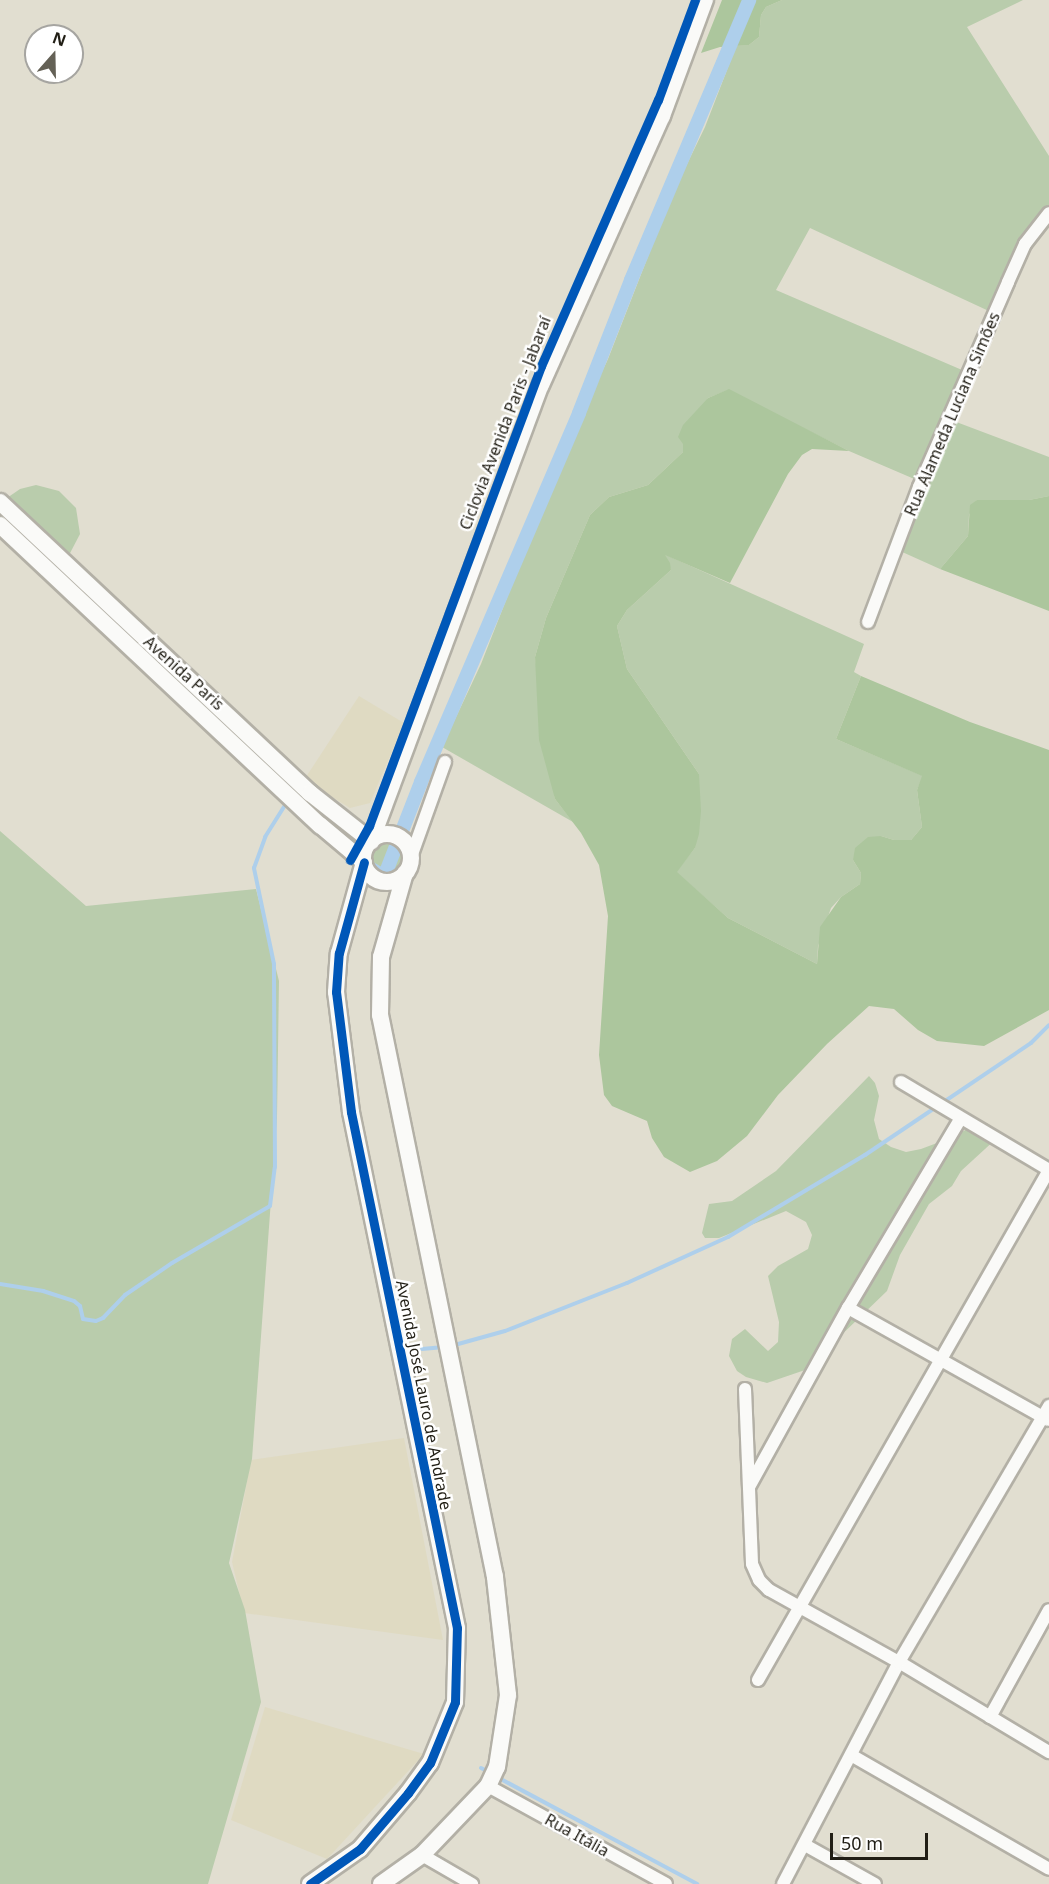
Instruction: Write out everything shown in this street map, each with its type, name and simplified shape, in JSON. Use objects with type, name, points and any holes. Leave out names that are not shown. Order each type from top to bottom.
[{"type":"street","points":[[445,762],[408,865],[394,881],[381,880],[370,874],[364,862],[365,850],[371,841],[541,385],[662,116],[705,0]]},
{"type":"street","name":"Rua Alameda Luciana Simões","points":[[868,622],[919,487],[1008,282],[1026,244],[1049,213]]},
{"type":"street","name":"Avenida Paris","points":[[0,502],[310,793],[371,841]]},
{"type":"street","name":"Avenida Paris","points":[[0,525],[320,825],[364,862]]},
{"type":"street","points":[[371,841],[383,835],[397,836],[407,845],[408,865]]},
{"type":"street","name":"Avenida José Lauro de Andrade","points":[[310,1884],[360,1849],[408,1793],[430,1763],[455,1702],[456,1628],[351,1112],[336,992],[339,953],[364,862]]},
{"type":"street","name":"Avenida José Lauro de Andrade","points":[[408,865],[381,957],[380,1015],[495,1577],[508,1695],[492,1778]]},
{"type":"street","points":[[758,1680],[1049,1170],[901,1082]]},
{"type":"street","points":[[749,1487],[848,1308],[960,1119]]},
{"type":"street","points":[[783,1884],[898,1662],[1047,1415],[848,1308]]},
{"type":"street","points":[[745,1389],[752,1564],[759,1580],[769,1590],[799,1608],[898,1662],[1049,1752]]},
{"type":"street","points":[[990,1718],[1049,1610]]},
{"type":"street","points":[[851,1755],[1049,1869]]},
{"type":"street","points":[[381,1884],[422,1855],[492,1778]]},
{"type":"street","name":"Rua Itália","points":[[492,1778],[666,1884]]},
{"type":"street","points":[[805,1845],[875,1884]]},
{"type":"street","points":[[422,1855],[472,1884]]},
{"type":"shaded area","points":[[359,696],[404,723],[370,803],[350,808],[304,780]]},
{"type":"shaded area","points":[[404,1438],[443,1640],[244,1613],[232,1562],[251,1460]]},
{"type":"shaded area","points":[[265,1707],[424,1754],[327,1859],[231,1820]]},
{"type":"green space","points":[[722,0],[782,0],[766,7],[761,15],[759,37],[749,45],[720,47],[701,53]]},
{"type":"green space","points":[[782,0],[1023,0],[967,27],[1049,156],[1049,213],[991,312],[810,228],[776,290],[969,373],[951,420],[1049,457],[1049,496],[1029,500],[977,500],[969,515],[968,536],[940,569],[900,551],[926,484],[849,451],[728,390],[708,398],[683,444],[683,452],[648,485],[609,497],[590,515],[546,618],[535,657],[555,799],[573,822],[442,747],[481,664],[564,452],[608,359],[672,195],[705,127],[732,57],[729,51],[722,51],[724,46],[749,45],[759,37],[761,15],[766,7]]},
{"type":"green space","points":[[729,389],[849,451],[812,449],[802,455],[788,474],[730,583],[665,555],[671,570],[627,610],[617,626],[627,669],[699,774],[701,811],[699,834],[695,848],[677,872],[728,918],[817,964],[820,927],[841,897],[860,884],[861,873],[853,860],[855,848],[868,837],[881,836],[894,840],[911,840],[922,827],[917,790],[922,776],[836,739],[861,676],[970,722],[1049,750],[1049,1010],[984,1046],[937,1041],[918,1030],[894,1009],[869,1006],[827,1044],[778,1095],[747,1136],[717,1161],[690,1172],[664,1157],[652,1138],[647,1121],[612,1106],[604,1095],[599,1055],[608,916],[599,865],[581,833],[555,799],[539,740],[535,657],[546,618],[590,515],[609,497],[648,485],[683,452],[683,444],[678,437],[683,425],[708,398]]},
{"type":"green space","points":[[36,485],[59,491],[76,508],[80,534],[68,557],[7,498],[20,489]]},
{"type":"green space","points":[[1049,496],[1049,611],[940,569],[968,536],[970,505],[977,500],[1029,500]]},
{"type":"green space","points":[[664,554],[864,644],[854,672],[861,676],[836,739],[923,776],[917,790],[922,827],[911,840],[894,840],[881,836],[853,860],[861,873],[860,884],[841,897],[831,908],[818,946],[817,964],[728,918],[676,872],[695,848],[699,774],[627,669],[617,626],[627,610],[671,570]]},
{"type":"green space","points":[[0,831],[86,906],[256,889],[279,981],[277,1118],[252,1459],[229,1563],[245,1610],[261,1702],[208,1884],[0,1884]]},
{"type":"green space","points":[[388,842],[400,846],[404,858],[400,870],[388,874],[376,870],[372,858],[376,846]]},
{"type":"green space","points":[[869,1076],[875,1083],[879,1096],[874,1120],[879,1139],[891,1147],[906,1152],[921,1149],[953,1137],[976,1124],[987,1123],[995,1129],[997,1138],[961,1171],[952,1186],[929,1204],[900,1255],[887,1291],[805,1370],[767,1383],[746,1377],[737,1371],[729,1356],[732,1339],[745,1329],[768,1351],[778,1342],[779,1322],[768,1276],[778,1266],[808,1249],[812,1235],[806,1222],[786,1211],[719,1238],[705,1238],[702,1233],[709,1204],[732,1201],[776,1171]]},
{"type":"waterway","points":[[386,872],[421,782],[579,413],[631,280],[749,0]]},
{"type":"waterway","points":[[0,1284],[43,1291],[74,1301],[80,1306],[83,1319],[96,1321],[103,1318],[125,1295],[172,1263],[270,1206],[275,1167],[274,964],[254,868],[265,837],[287,802]]},
{"type":"waterway","points":[[369,862],[386,872]]},
{"type":"waterway","points":[[451,1346],[505,1331],[627,1283],[728,1237],[865,1155],[1031,1043],[1049,1025]]},
{"type":"waterway","points":[[422,1349],[444,1347]]},
{"type":"waterway","points":[[481,1768],[491,1773]]},
{"type":"waterway","points":[[497,1777],[697,1884]]},
{"type":"cycle path","name":"Ciclovia Avenida Paris - Jabaraí","points":[[350,860],[369,826],[541,366],[658,100],[695,0]]},
{"type":"cycle path","points":[[310,1884],[360,1849],[408,1793],[430,1763],[455,1702],[457,1628],[351,1112],[336,992],[339,953],[364,862]]}]
